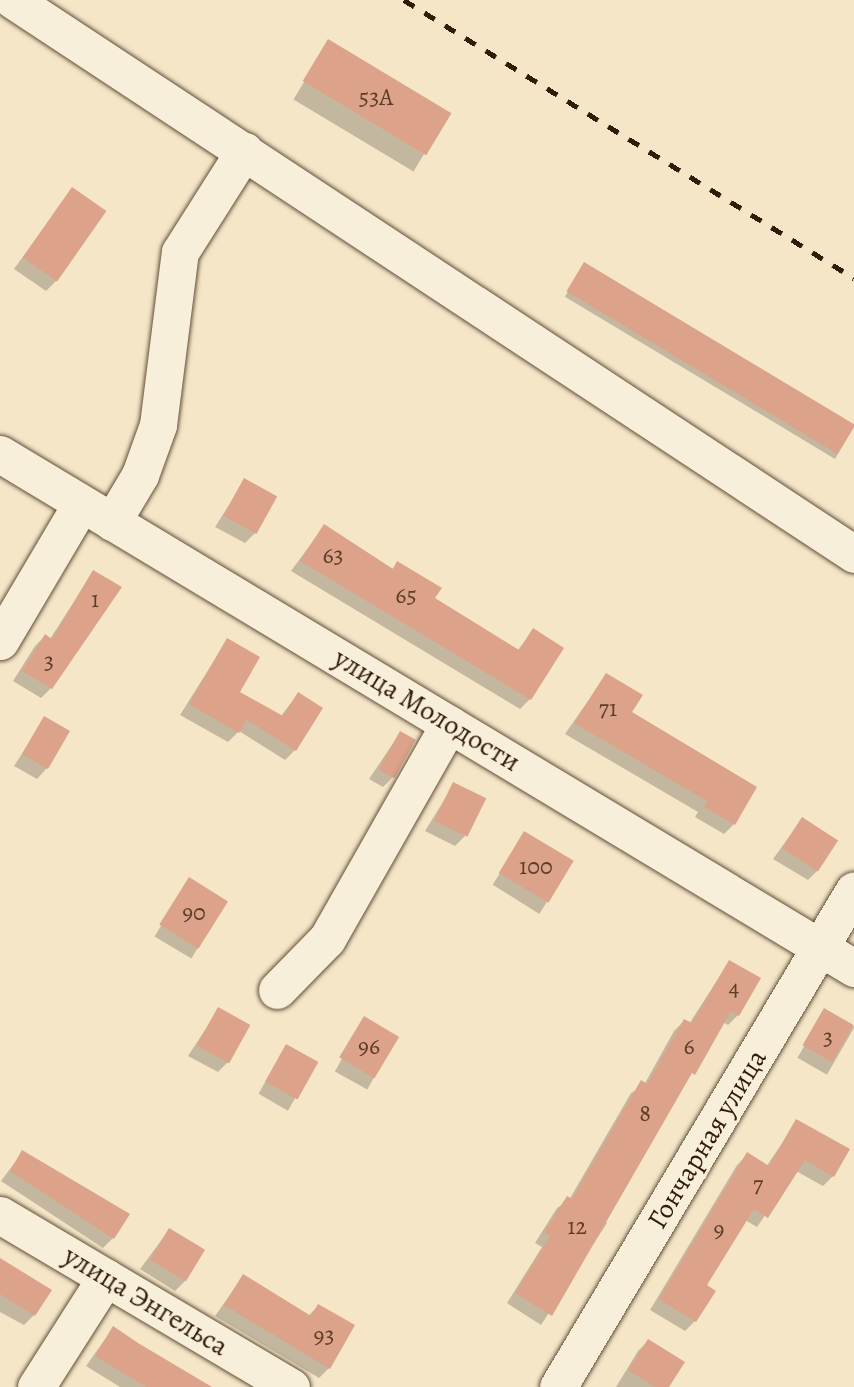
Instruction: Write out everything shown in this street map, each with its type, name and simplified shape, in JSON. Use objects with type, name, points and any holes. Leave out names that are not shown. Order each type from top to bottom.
[{"type":"street","points":[[13,0],[854,554]]},
{"type":"street","points":[[112,522],[140,475],[158,425],[180,252],[244,151]]},
{"type":"street","name":"улица Молодости","points":[[0,454],[854,968]]},
{"type":"street","points":[[0,641],[81,504]]},
{"type":"street","points":[[278,990],[327,939],[449,724]]},
{"type":"street","name":"Гончарная улица","points":[[558,1387],[822,948],[854,890]]},
{"type":"street","name":"улица Энгельса","points":[[0,1215],[291,1387]]},
{"type":"street","points":[[36,1387],[106,1277]]},
{"type":"building","points":[[328,39],[451,113],[426,155],[303,81]]},
{"type":"building","points":[[72,187],[106,211],[57,282],[23,257]]},
{"type":"building","points":[[584,262],[854,424],[837,454],[566,291]]},
{"type":"building","points":[[244,478],[277,496],[256,534],[223,516]]},
{"type":"building","points":[[324,524],[393,569],[397,561],[442,588],[435,598],[519,650],[533,628],[564,648],[531,700],[300,561]]},
{"type":"building","points":[[93,570],[122,587],[52,689],[22,671],[45,634],[52,639]]},
{"type":"building","points":[[227,638],[260,657],[240,692],[283,716],[298,692],[323,708],[296,751],[247,720],[239,733],[189,704]]},
{"type":"building","points":[[606,673],[643,695],[632,712],[757,787],[735,825],[704,807],[707,801],[574,723]]},
{"type":"building","points":[[44,716],[70,731],[48,769],[22,754]]},
{"type":"building","points":[[400,731],[416,740],[394,778],[379,769]]},
{"type":"building","points":[[453,782],[486,798],[467,837],[434,821]]},
{"type":"building","points":[[802,817],[838,840],[818,871],[782,848]]},
{"type":"building","points":[[524,831],[574,861],[548,903],[499,873]]},
{"type":"building","points":[[189,877],[228,901],[198,949],[159,924]]},
{"type":"building","points":[[729,960],[761,978],[739,1016],[731,1011],[695,1075],[692,1073],[552,1316],[515,1293],[550,1236],[544,1232],[567,1196],[572,1199],[641,1080],[647,1084],[684,1019],[692,1023]]},
{"type":"building","points":[[218,1007],[250,1025],[229,1063],[197,1045]]},
{"type":"building","points":[[824,1008],[853,1025],[832,1062],[803,1045]]},
{"type":"building","points":[[364,1016],[399,1037],[374,1078],[339,1057]]},
{"type":"building","points":[[286,1044],[318,1062],[298,1100],[265,1082]]},
{"type":"building","points":[[796,1119],[850,1149],[834,1177],[805,1160],[768,1218],[754,1209],[707,1285],[716,1291],[696,1322],[659,1299],[747,1152],[769,1166]]},
{"type":"building","points":[[22,1150],[130,1214],[114,1239],[10,1171]]},
{"type":"building","points":[[169,1228],[205,1250],[186,1281],[150,1260]]},
{"type":"building","points":[[0,1258],[52,1290],[35,1316],[0,1294]]},
{"type":"building","points":[[243,1274],[311,1316],[318,1304],[355,1325],[330,1369],[224,1305]]},
{"type":"building","points":[[113,1326],[212,1387],[146,1387],[95,1356]]},
{"type":"building","points":[[648,1339],[685,1362],[669,1387],[655,1387],[628,1370]]},
{"type":"railway","points":[[404,0],[854,278]]}]
